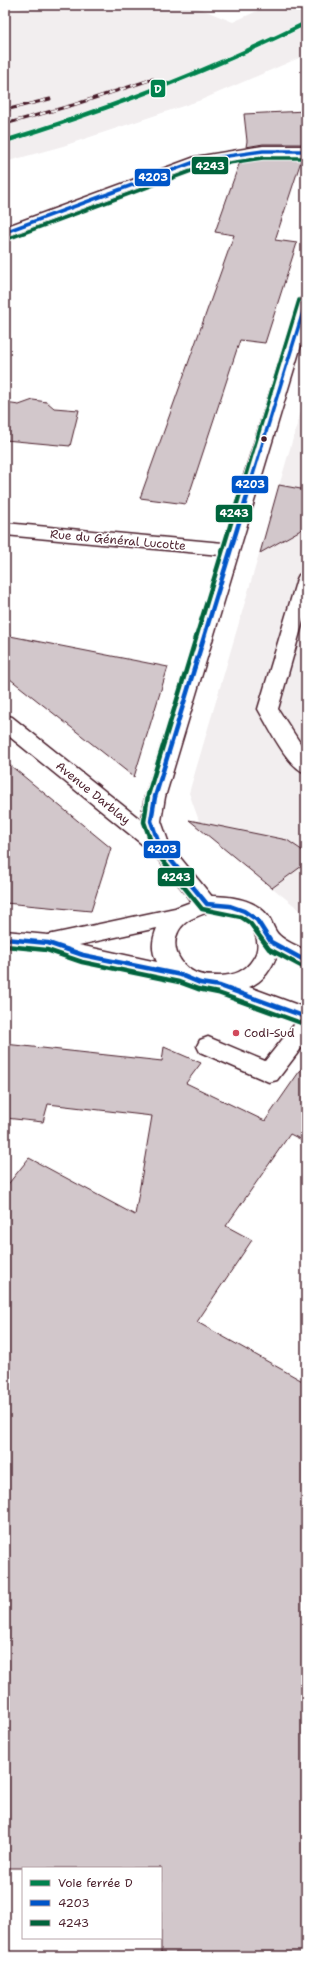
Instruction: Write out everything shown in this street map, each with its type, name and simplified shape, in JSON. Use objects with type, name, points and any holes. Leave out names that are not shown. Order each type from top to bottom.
[{"type":"street","points":[[5,232],[200,160],[231,154],[263,151],[306,151]]},
{"type":"street","points":[[160,847],[151,821],[154,797],[306,302]]},
{"type":"street","name":"Rue du Général Lucotte","points":[[7,535],[230,550]]},
{"type":"street","points":[[306,579],[268,708],[294,753],[306,766]]},
{"type":"street","name":"Avenue Darblay","points":[[5,722],[160,847],[207,904]]},
{"type":"street","points":[[5,939],[48,943],[83,955],[181,975],[206,985],[220,986],[237,983],[251,976],[262,966],[268,953],[269,940],[264,928],[254,916],[235,907],[224,904],[207,904],[191,908],[177,916],[48,943]]},
{"type":"street","points":[[177,916],[168,927],[163,939],[164,952],[170,965],[181,975]]},
{"type":"street","points":[[269,940],[306,961]]},
{"type":"street","points":[[220,986],[306,1016]]},
{"type":"street","points":[[208,1046],[269,1074],[306,1026]]},
{"type":"shaded area","points":[[39,5],[191,5],[233,22],[270,5],[306,5],[306,55],[201,100],[63,146],[5,162],[5,12]]},
{"type":"shaded area","points":[[306,394],[306,915],[203,832],[189,793]]},
{"type":"building","points":[[306,111],[306,144],[263,144],[246,147],[247,141],[244,114]]},
{"type":"building","points":[[263,158],[302,158],[275,240],[297,243],[265,343],[240,340],[186,504],[140,498],[234,235],[215,232],[238,167],[241,160]]},
{"type":"building","points":[[33,400],[47,402],[54,408],[79,410],[70,446],[5,440],[5,403],[19,405]]},
{"type":"building","points":[[279,485],[306,490],[306,527],[260,553]]},
{"type":"building","points":[[5,635],[168,667],[134,777],[5,675]]},
{"type":"building","points":[[5,761],[111,848],[91,911],[5,903]]},
{"type":"building","points":[[189,820],[287,840],[306,853],[306,863],[272,888]]},
{"type":"building","points":[[5,1044],[162,1061],[164,1047],[201,1063],[186,1083],[265,1121],[306,1062],[306,1142],[290,1134],[226,1226],[252,1240],[197,1322],[306,1383],[306,1956],[161,1956],[162,1867],[5,1868],[5,1188],[29,1158],[135,1215],[152,1116],[48,1104],[43,1122],[5,1118]]},
{"type":"railway","points":[[5,124],[73,105],[153,79]]},
{"type":"railway","points":[[5,110],[50,99]]},
{"type":"rail line","name":"D","points":[[5,141],[158,89],[233,58],[306,23]]},
{"type":"transit line","name":"4203","points":[[5,232],[200,160],[263,151],[306,151]]},
{"type":"transit line","name":"4243","points":[[7,239],[202,167],[263,158],[306,158]]},
{"type":"transit line","name":"4243","points":[[299,300],[148,795],[144,822],[154,850],[202,909],[210,912],[231,914],[241,917],[250,923],[269,949],[303,967]]},
{"type":"transit line","name":"4203","points":[[306,302],[155,797],[151,821],[160,847],[207,904],[230,906],[244,911],[257,920],[271,942],[306,961]]},
{"type":"transit line","name":"4203","points":[[5,939],[48,943],[83,955],[181,975],[200,983],[220,986],[306,1017]]},
{"type":"transit line","name":"4243","points":[[5,946],[47,950],[82,962],[179,982],[198,989],[218,993],[304,1024]]},
{"type":"place","name":"Codi-Sud","points":[[236,1033]]}]
